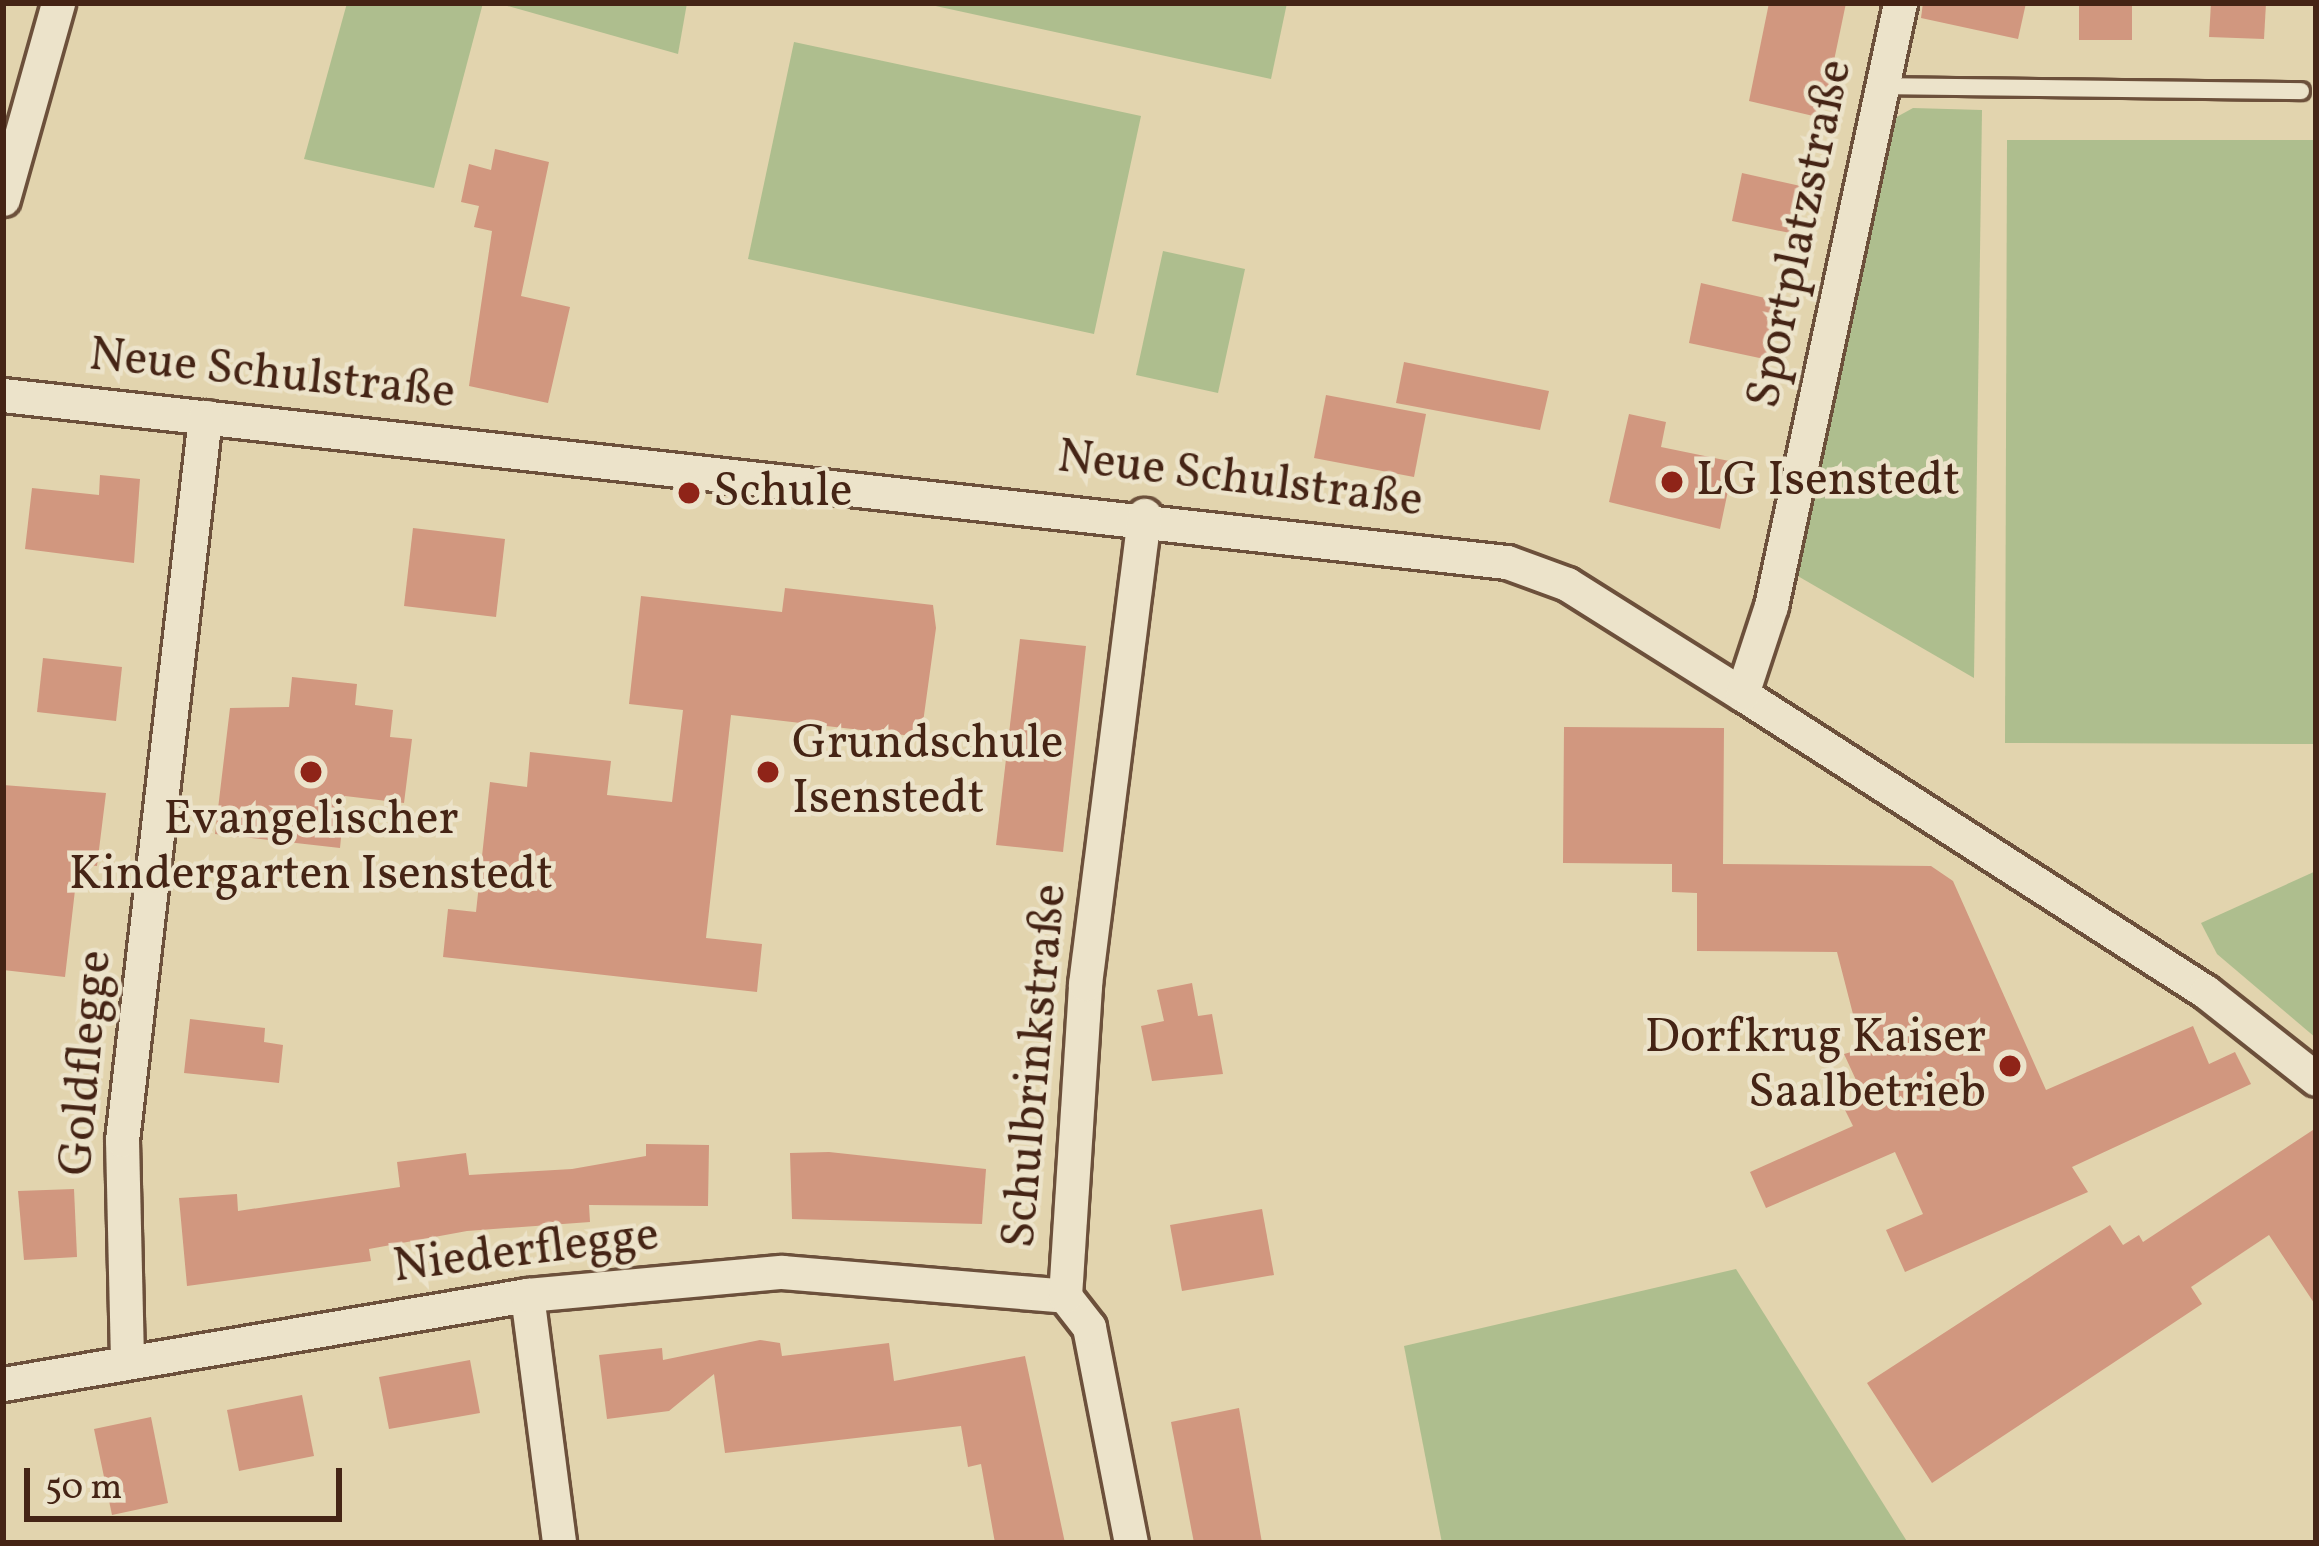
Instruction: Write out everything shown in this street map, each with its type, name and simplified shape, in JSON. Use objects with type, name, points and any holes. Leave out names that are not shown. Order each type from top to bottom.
[{"type":"street","points":[[3,199],[58,3]]},
{"type":"street","name":"Sportplatzstraße","points":[[1742,694],[1771,605],[1900,3]]},
{"type":"street","name":"Neue Schulstraße","points":[[3,395],[1144,514],[1507,562],[1567,584],[1742,694],[2206,992],[2316,1079]]},
{"type":"street","name":"Goldflegge","points":[[127,1360],[122,1141],[205,417]]},
{"type":"street","name":"Schulbrinkstraße","points":[[1131,1543],[1089,1327],[1065,1296],[1085,984],[1144,514]]},
{"type":"street","name":"Niederflegge","points":[[3,1384],[527,1295],[782,1272],[1065,1296]]},
{"type":"street","points":[[527,1295],[560,1543]]},
{"type":"lane","points":[[1881,86],[2301,91]]},
{"type":"green space","points":[[347,3],[483,3],[434,188],[304,159]]},
{"type":"green space","points":[[497,3],[687,3],[678,54]]},
{"type":"green space","points":[[922,3],[1287,3],[1271,79]]},
{"type":"green space","points":[[794,42],[1141,116],[1094,334],[748,259]]},
{"type":"green space","points":[[1913,108],[1982,110],[1974,678],[1796,575],[1893,119]]},
{"type":"green space","points":[[2007,140],[2316,140],[2316,744],[2005,743]]},
{"type":"green space","points":[[1163,251],[1245,269],[1218,393],[1136,375]]},
{"type":"green space","points":[[2316,871],[2316,1038],[2217,954],[2201,923]]},
{"type":"green space","points":[[1736,1269],[1908,1543],[1442,1543],[1404,1346]]},
{"type":"building","points":[[1769,3],[1846,3],[1822,118],[1749,101]]},
{"type":"building","points":[[1923,3],[2026,3],[2018,39],[1921,18]]},
{"type":"building","points":[[2079,3],[2132,3],[2132,40],[2079,40]]},
{"type":"building","points":[[2211,3],[2266,3],[2264,39],[2209,37]]},
{"type":"building","points":[[495,149],[549,162],[521,296],[570,307],[548,403],[469,386],[492,231],[474,227],[479,206],[461,202],[469,164],[491,170]]},
{"type":"building","points":[[1742,173],[1805,187],[1795,234],[1732,221]]},
{"type":"building","points":[[1701,283],[1782,302],[1769,360],[1689,343]]},
{"type":"building","points":[[1404,362],[1549,391],[1540,430],[1396,403]]},
{"type":"building","points":[[1326,395],[1426,414],[1414,477],[1314,458]]},
{"type":"building","name":"LG Isenstedt","points":[[1629,414],[1666,422],[1661,447],[1734,462],[1720,529],[1609,502]]},
{"type":"building","points":[[100,475],[140,479],[134,563],[25,549],[32,488],[99,495]]},
{"type":"building","points":[[413,528],[505,539],[496,617],[404,606]]},
{"type":"building","points":[[785,588],[933,605],[936,628],[921,737],[731,715],[706,938],[762,944],[757,992],[443,957],[448,909],[476,912],[490,782],[527,787],[530,752],[611,761],[607,795],[672,802],[683,710],[629,704],[641,596],[782,612]]},
{"type":"building","points":[[1020,639],[1086,646],[1063,852],[996,845]]},
{"type":"building","points":[[43,658],[122,667],[116,721],[37,712]]},
{"type":"building","points":[[292,677],[357,684],[355,705],[393,710],[390,737],[412,739],[404,803],[345,796],[340,848],[215,834],[230,708],[289,707]]},
{"type":"building","points":[[1564,727],[1724,728],[1723,864],[1931,866],[1953,881],[2046,1090],[2193,1026],[2209,1064],[2235,1052],[2251,1084],[2072,1167],[2088,1192],[1905,1272],[1886,1230],[1923,1214],[1895,1152],[1766,1208],[1750,1172],[1853,1126],[1842,1104],[1862,1093],[1844,1054],[1862,1049],[1837,952],[1697,951],[1697,893],[1672,892],[1672,864],[1563,863]]},
{"type":"building","points":[[3,785],[106,793],[97,866],[78,864],[65,977],[3,970]]},
{"type":"building","points":[[1192,983],[1198,1016],[1212,1014],[1223,1074],[1152,1081],[1141,1026],[1164,1021],[1157,990]]},
{"type":"building","points":[[190,1019],[265,1028],[264,1042],[283,1045],[279,1083],[184,1073]]},
{"type":"building","points":[[2316,1128],[2316,1306],[2269,1235],[2191,1287],[2202,1304],[1932,1483],[1867,1383],[2110,1225],[2123,1245],[2139,1235],[2143,1242]]},
{"type":"building","points":[[646,1144],[709,1145],[708,1206],[589,1205],[590,1222],[467,1231],[369,1249],[371,1261],[187,1286],[179,1198],[237,1194],[238,1211],[400,1187],[397,1162],[466,1153],[469,1175],[572,1169],[646,1156]]},
{"type":"building","points":[[829,1152],[986,1169],[982,1224],[792,1219],[790,1153]]},
{"type":"building","points":[[74,1189],[77,1257],[24,1260],[18,1191]]},
{"type":"building","points":[[1262,1209],[1274,1275],[1182,1291],[1170,1225]]},
{"type":"building","points":[[760,1340],[780,1343],[782,1356],[889,1343],[894,1381],[1025,1356],[1065,1543],[995,1543],[981,1464],[968,1467],[961,1426],[725,1453],[714,1374],[669,1411],[607,1419],[599,1355],[662,1348],[663,1360]]},
{"type":"building","points":[[470,1360],[480,1413],[389,1429],[379,1377]]},
{"type":"building","points":[[302,1395],[314,1456],[239,1471],[227,1410]]},
{"type":"building","points":[[1239,1408],[1262,1543],[1194,1543],[1171,1422]]},
{"type":"building","points":[[151,1417],[168,1503],[112,1515],[94,1429]]},
{"type":"place","name":"LG Isenstedt","points":[[1672,482]]},
{"type":"place","name":"Schule","points":[[689,493]]},
{"type":"place","name":"Evangelischer Kindergarten Isenstedt","points":[[311,772]]},
{"type":"place","name":"Grundschule Isenstedt","points":[[768,772]]},
{"type":"place","name":"Dorfkrug Kaiser Saalbetrieb","points":[[2010,1066]]}]
